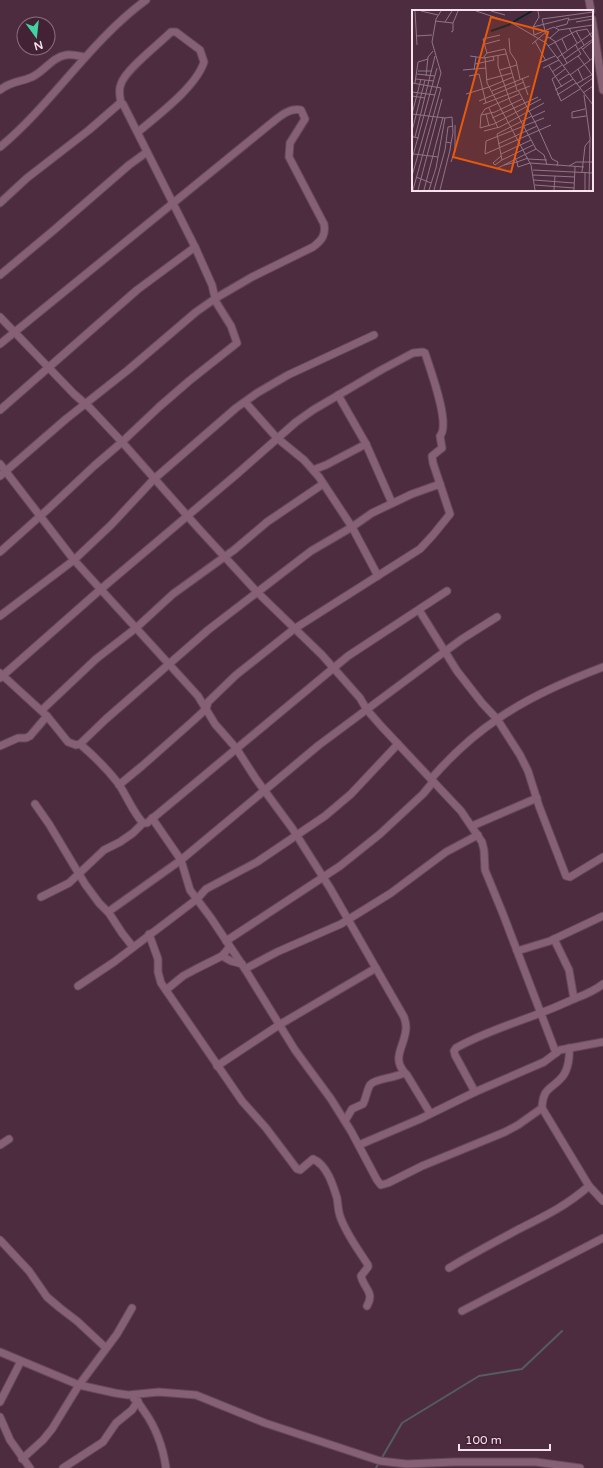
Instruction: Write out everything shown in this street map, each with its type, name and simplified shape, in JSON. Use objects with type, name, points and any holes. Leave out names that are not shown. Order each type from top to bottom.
[{"type":"street","points":[[0,148],[22,128],[85,57],[120,21],[146,0]]},
{"type":"street","points":[[589,0],[591,10]]},
{"type":"street","points":[[593,25],[603,90]]},
{"type":"street","points":[[0,552],[189,381],[237,343],[231,326],[221,310],[196,246],[138,132],[123,104],[121,103],[120,88],[124,78],[141,59],[171,32],[176,32],[200,50],[204,62],[196,77],[163,112],[138,132]]},
{"type":"street","points":[[0,90],[15,81],[32,77],[58,58],[66,55],[85,57]]},
{"type":"street","points":[[0,203],[27,178],[121,103]]},
{"type":"street","points":[[0,344],[269,125],[287,112],[297,109],[301,110],[305,119],[290,143],[289,157],[322,219],[325,230],[324,236],[320,242],[313,247],[276,264],[216,298],[184,321],[0,476]]},
{"type":"street","points":[[0,275],[129,165],[147,152]]},
{"type":"street","points":[[0,410],[137,290],[196,246]]},
{"type":"street","points":[[0,317],[122,442],[257,592],[322,655],[360,698],[367,710],[449,797],[472,826],[478,835],[484,850],[485,870],[556,1053]]},
{"type":"street","points":[[0,616],[74,560],[111,525],[154,479],[224,418],[245,402],[288,375],[374,335]]},
{"type":"street","points":[[119,785],[159,752],[206,709],[208,702],[236,675],[294,629],[420,549],[448,516],[449,511],[432,456],[442,448],[440,436],[443,430],[443,420],[437,393],[423,352],[413,353],[381,370],[301,418],[1,675],[42,710],[68,742],[76,745],[80,744],[106,719],[208,630],[311,551],[352,527],[372,512],[440,484]]},
{"type":"street","points":[[338,395],[366,444],[392,503]]},
{"type":"street","points":[[245,402],[277,438],[304,460],[313,470],[352,527],[378,576]]},
{"type":"street","points":[[313,470],[326,465],[366,444]]},
{"type":"street","points":[[0,464],[74,560],[198,696],[215,724],[236,748],[297,836],[349,919],[404,1017],[406,1027],[398,1054],[400,1066],[430,1113]]},
{"type":"street","points":[[42,710],[100,656],[136,628],[174,594],[224,557],[267,522],[323,484]]},
{"type":"street","points":[[41,896],[69,882],[104,850],[133,833],[143,823],[147,823],[332,668],[362,646],[446,591]]},
{"type":"street","points":[[419,610],[444,652],[472,691],[497,719],[520,755],[528,771],[567,877],[570,877],[603,857]]},
{"type":"street","points":[[108,912],[181,860],[319,745],[462,639],[497,617]]},
{"type":"street","points":[[166,990],[183,976],[222,956],[227,943],[323,878],[380,834],[423,794],[447,762],[497,719],[519,705],[541,694],[603,667]]},
{"type":"street","points":[[0,746],[18,738],[26,738],[30,736],[47,716]]},
{"type":"street","points":[[80,744],[96,759],[119,785],[143,823]]},
{"type":"street","points":[[78,986],[197,899],[206,889],[252,864],[297,836],[325,816],[351,794],[398,744]]},
{"type":"street","points":[[472,826],[537,798]]},
{"type":"street","points":[[35,804],[49,824],[85,884],[99,903],[108,912],[133,947]]},
{"type":"street","points":[[152,818],[181,860],[190,890],[243,967],[294,1050],[321,1084],[345,1121],[359,1145],[376,1180],[381,1185],[422,1166],[505,1132],[518,1125],[542,1108]]},
{"type":"street","points":[[243,967],[341,924],[391,893],[446,852],[478,835]]},
{"type":"street","points":[[517,951],[554,939],[603,916]]},
{"type":"street","points":[[149,934],[158,959],[160,977],[166,990],[242,1102],[266,1128],[297,1170],[300,1170],[313,1160],[321,1164],[326,1170],[336,1198],[340,1217],[368,1265],[361,1276],[370,1296],[370,1301],[367,1306]]},
{"type":"street","points":[[554,939],[568,970],[574,999]]},
{"type":"street","points":[[222,956],[243,967]]},
{"type":"street","points":[[217,1066],[279,1025],[376,968]]},
{"type":"street","points":[[475,1092],[454,1051],[461,1045],[588,994],[603,984]]},
{"type":"street","points":[[359,1145],[544,1062],[556,1053],[569,1048],[603,1042]]},
{"type":"street","points":[[569,1048],[570,1054],[564,1075],[545,1092],[542,1108],[589,1186],[603,1201]]},
{"type":"street","points":[[345,1121],[352,1109],[363,1104],[372,1083],[396,1077],[404,1073]]},
{"type":"street","points":[[0,1145],[9,1139]]},
{"type":"street","points":[[449,1268],[517,1230],[554,1212],[578,1196],[589,1186]]},
{"type":"street","points":[[462,1311],[603,1238]]},
{"type":"street","points":[[0,1240],[29,1272],[48,1297],[106,1348]]},
{"type":"street","points":[[22,1458],[38,1445],[52,1429],[79,1385],[117,1334],[132,1308]]},
{"type":"street","points":[[0,1352],[79,1385],[128,1395],[159,1392],[196,1395],[265,1423],[380,1461],[407,1464],[536,1462],[580,1468]]},
{"type":"street","points":[[0,1402],[21,1361]]},
{"type":"street","points":[[128,1395],[138,1402],[158,1434],[166,1468]]},
{"type":"street","points":[[63,1468],[103,1442],[116,1423],[132,1410],[138,1402]]},
{"type":"street","points":[[0,1417],[10,1440],[30,1468]]},
{"type":"waterway","points":[[376,1468],[402,1423],[479,1376],[522,1369],[562,1331]]}]
